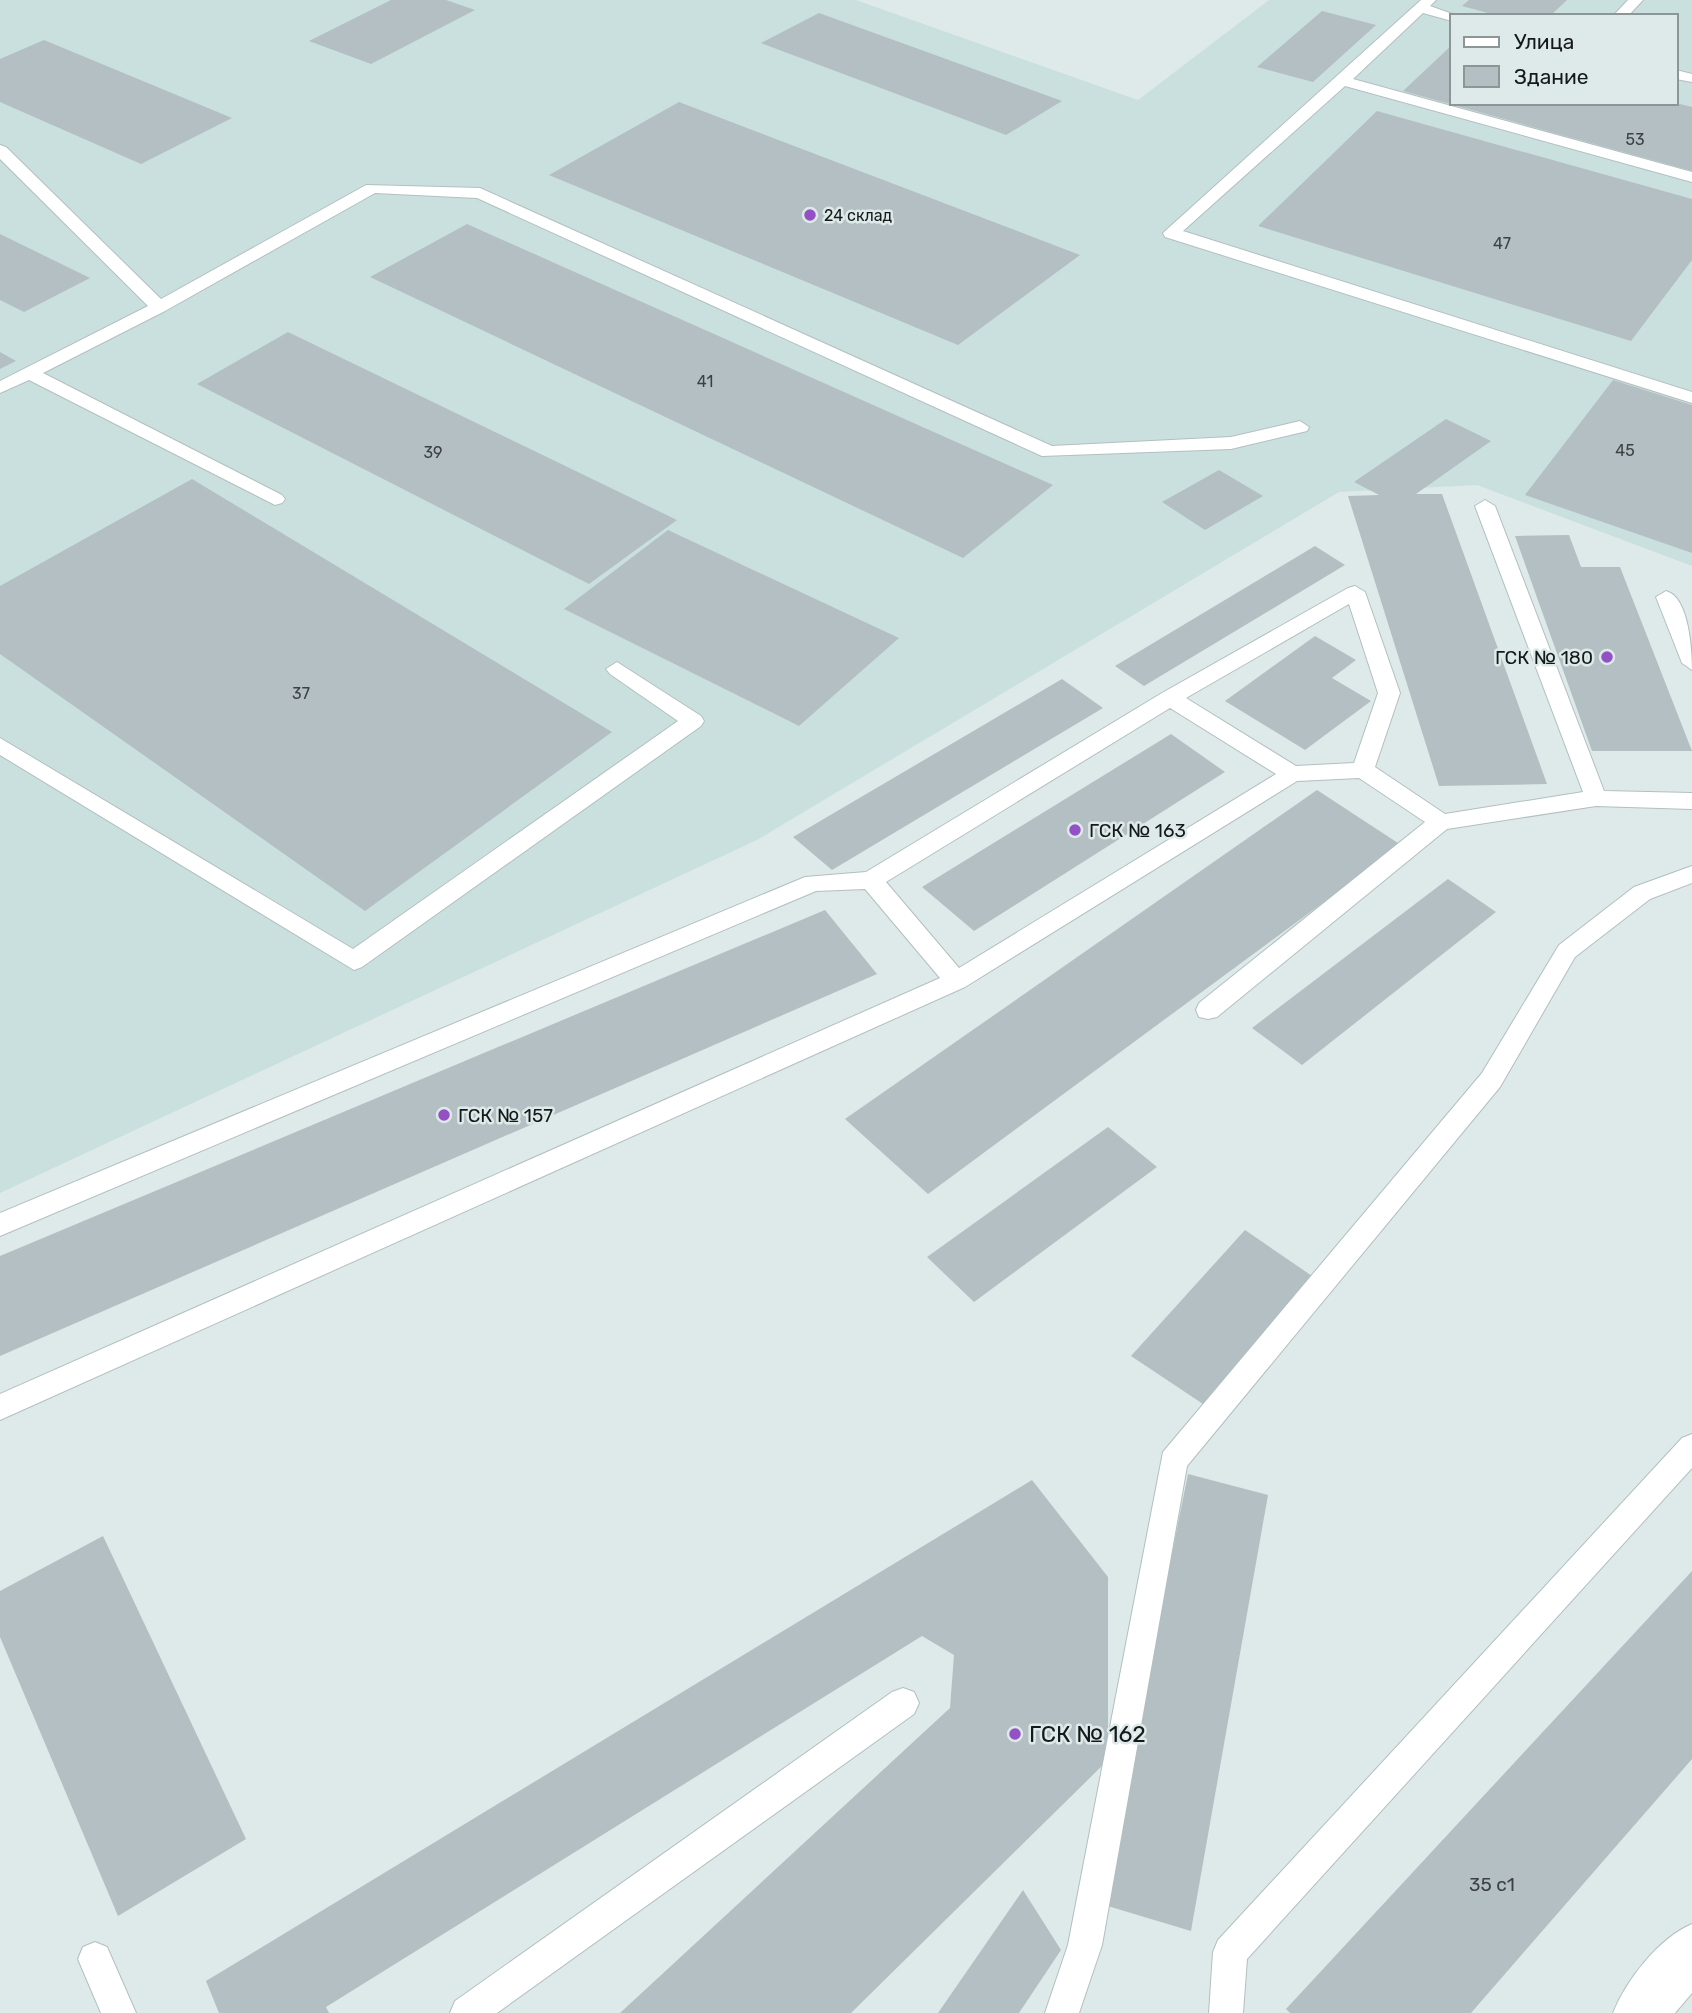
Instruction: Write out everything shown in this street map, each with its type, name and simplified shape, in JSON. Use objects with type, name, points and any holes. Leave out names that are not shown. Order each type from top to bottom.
[{"type":"street","points":[[1640,2013],[1692,1951]]},
{"type":"lane","points":[[1622,14],[1636,0]]},
{"type":"lane","points":[[1450,15],[1424,4],[1171,233],[1692,398]]},
{"type":"lane","points":[[1342,81],[1692,177]]},
{"type":"lane","points":[[0,150],[159,307]]},
{"type":"lane","points":[[0,388],[159,307],[372,188],[480,193],[1049,452],[1231,443],[1300,427]]},
{"type":"lane","points":[[28,373],[275,499]]},
{"type":"lane","points":[[1485,506],[1596,798]]},
{"type":"lane","points":[[0,1225],[813,883],[872,880],[1170,698],[1355,592],[1390,693],[1363,770]]},
{"type":"lane","points":[[1666,597],[1692,663]]},
{"type":"lane","points":[[0,745],[354,961],[693,721],[617,668]]},
{"type":"lane","points":[[1170,698],[1292,774]]},
{"type":"lane","points":[[0,1407],[956,981],[1292,774],[1363,770],[1441,822]]},
{"type":"lane","points":[[1208,1010],[1441,822],[1596,798],[1692,801]]},
{"type":"lane","points":[[1062,2013],[1085,1945],[1173,1461],[1491,1080],[1567,951],[1642,893],[1692,874]]},
{"type":"lane","points":[[872,880],[956,981]]},
{"type":"lane","points":[[1226,2013],[1230,1952],[1692,1447]]},
{"type":"lane","points":[[467,2013],[903,1703]]},
{"type":"lane","points":[[95,1959],[119,2013]]},
{"type":"shaded area","points":[[0,0],[856,0],[1138,100],[1269,0],[1692,0],[1692,566],[1477,485],[1339,492],[757,840],[0,1193]]},
{"type":"building","points":[[391,0],[446,0],[475,10],[371,64],[309,41]]},
{"type":"building","points":[[1469,0],[1567,0],[1552,14],[1492,14],[1462,6]]},
{"type":"building","points":[[1322,11],[1376,25],[1313,82],[1257,67]]},
{"type":"building","points":[[819,13],[1062,101],[1006,135],[761,43]]},
{"type":"building","points":[[44,40],[232,118],[141,164],[0,102],[0,59]]},
{"type":"building","points":[[1450,47],[1450,104],[1403,91]]},
{"type":"building","name":"24 склад","points":[[679,102],[1080,255],[958,345],[549,175]]},
{"type":"building","points":[[1678,104],[1692,107],[1692,171],[1454,105]]},
{"type":"building","points":[[1377,111],[1692,199],[1692,260],[1631,341],[1258,226]]},
{"type":"building","points":[[467,224],[1053,485],[963,558],[370,277]]},
{"type":"building","points":[[0,234],[90,278],[24,312],[0,300]]},
{"type":"building","points":[[288,332],[677,520],[589,584],[197,384]]},
{"type":"building","points":[[0,352],[16,361],[0,369]]},
{"type":"building","points":[[1613,380],[1692,405],[1692,553],[1525,495]]},
{"type":"building","points":[[1446,419],[1491,441],[1416,494],[1442,494],[1547,784],[1439,786],[1348,496],[1379,495],[1354,482]]},
{"type":"building","points":[[1219,470],[1263,496],[1205,530],[1162,502]]},
{"type":"building","points":[[192,479],[612,732],[365,911],[0,654],[0,586]]},
{"type":"building","points":[[668,530],[899,638],[799,726],[564,609]]},
{"type":"building","name":"ГСК № 180","points":[[1569,535],[1581,567],[1620,567],[1692,751],[1592,751],[1515,536]]},
{"type":"building","points":[[1315,546],[1345,565],[1144,686],[1115,666]]},
{"type":"building","points":[[1315,636],[1356,660],[1332,678],[1371,701],[1305,750],[1225,701]]},
{"type":"building","points":[[1062,679],[1103,708],[832,870],[793,837]]},
{"type":"building","name":"ГСК № 163","points":[[1171,734],[1225,772],[974,931],[922,887]]},
{"type":"building","points":[[1317,790],[1401,845],[928,1194],[845,1119]]},
{"type":"building","points":[[1448,879],[1496,912],[1302,1065],[1252,1028]]},
{"type":"building","name":"ГСК № 157","points":[[825,910],[877,974],[0,1356],[0,1256]]},
{"type":"building","points":[[1108,1127],[1157,1167],[974,1302],[927,1257]]},
{"type":"building","points":[[1245,1230],[1312,1276],[1206,1406],[1131,1356]]},
{"type":"building","points":[[1188,1474],[1268,1495],[1191,1931],[1101,1904]]},
{"type":"building","name":"ГСК № 162","points":[[1032,1480],[1108,1577],[1108,1760],[851,2013],[620,2013],[950,1708],[954,1655],[922,1636],[326,2007],[329,2013],[219,2013],[206,1981]]},
{"type":"building","points":[[103,1536],[246,1839],[118,1916],[0,1637],[0,1591]]},
{"type":"building","points":[[1692,1571],[1692,1759],[1471,2013],[1290,2013],[1286,2009]]},
{"type":"building","points":[[1023,1890],[1061,1950],[1019,2013],[938,2013]]},
{"type":"place","name":"24 склад","points":[[810,215]]},
{"type":"place","name":"ГСК № 180","points":[[1607,657]]},
{"type":"place","name":"ГСК № 163","points":[[1075,830]]},
{"type":"place","name":"ГСК № 157","points":[[444,1115]]},
{"type":"place","name":"ГСК № 162","points":[[1015,1734]]}]
